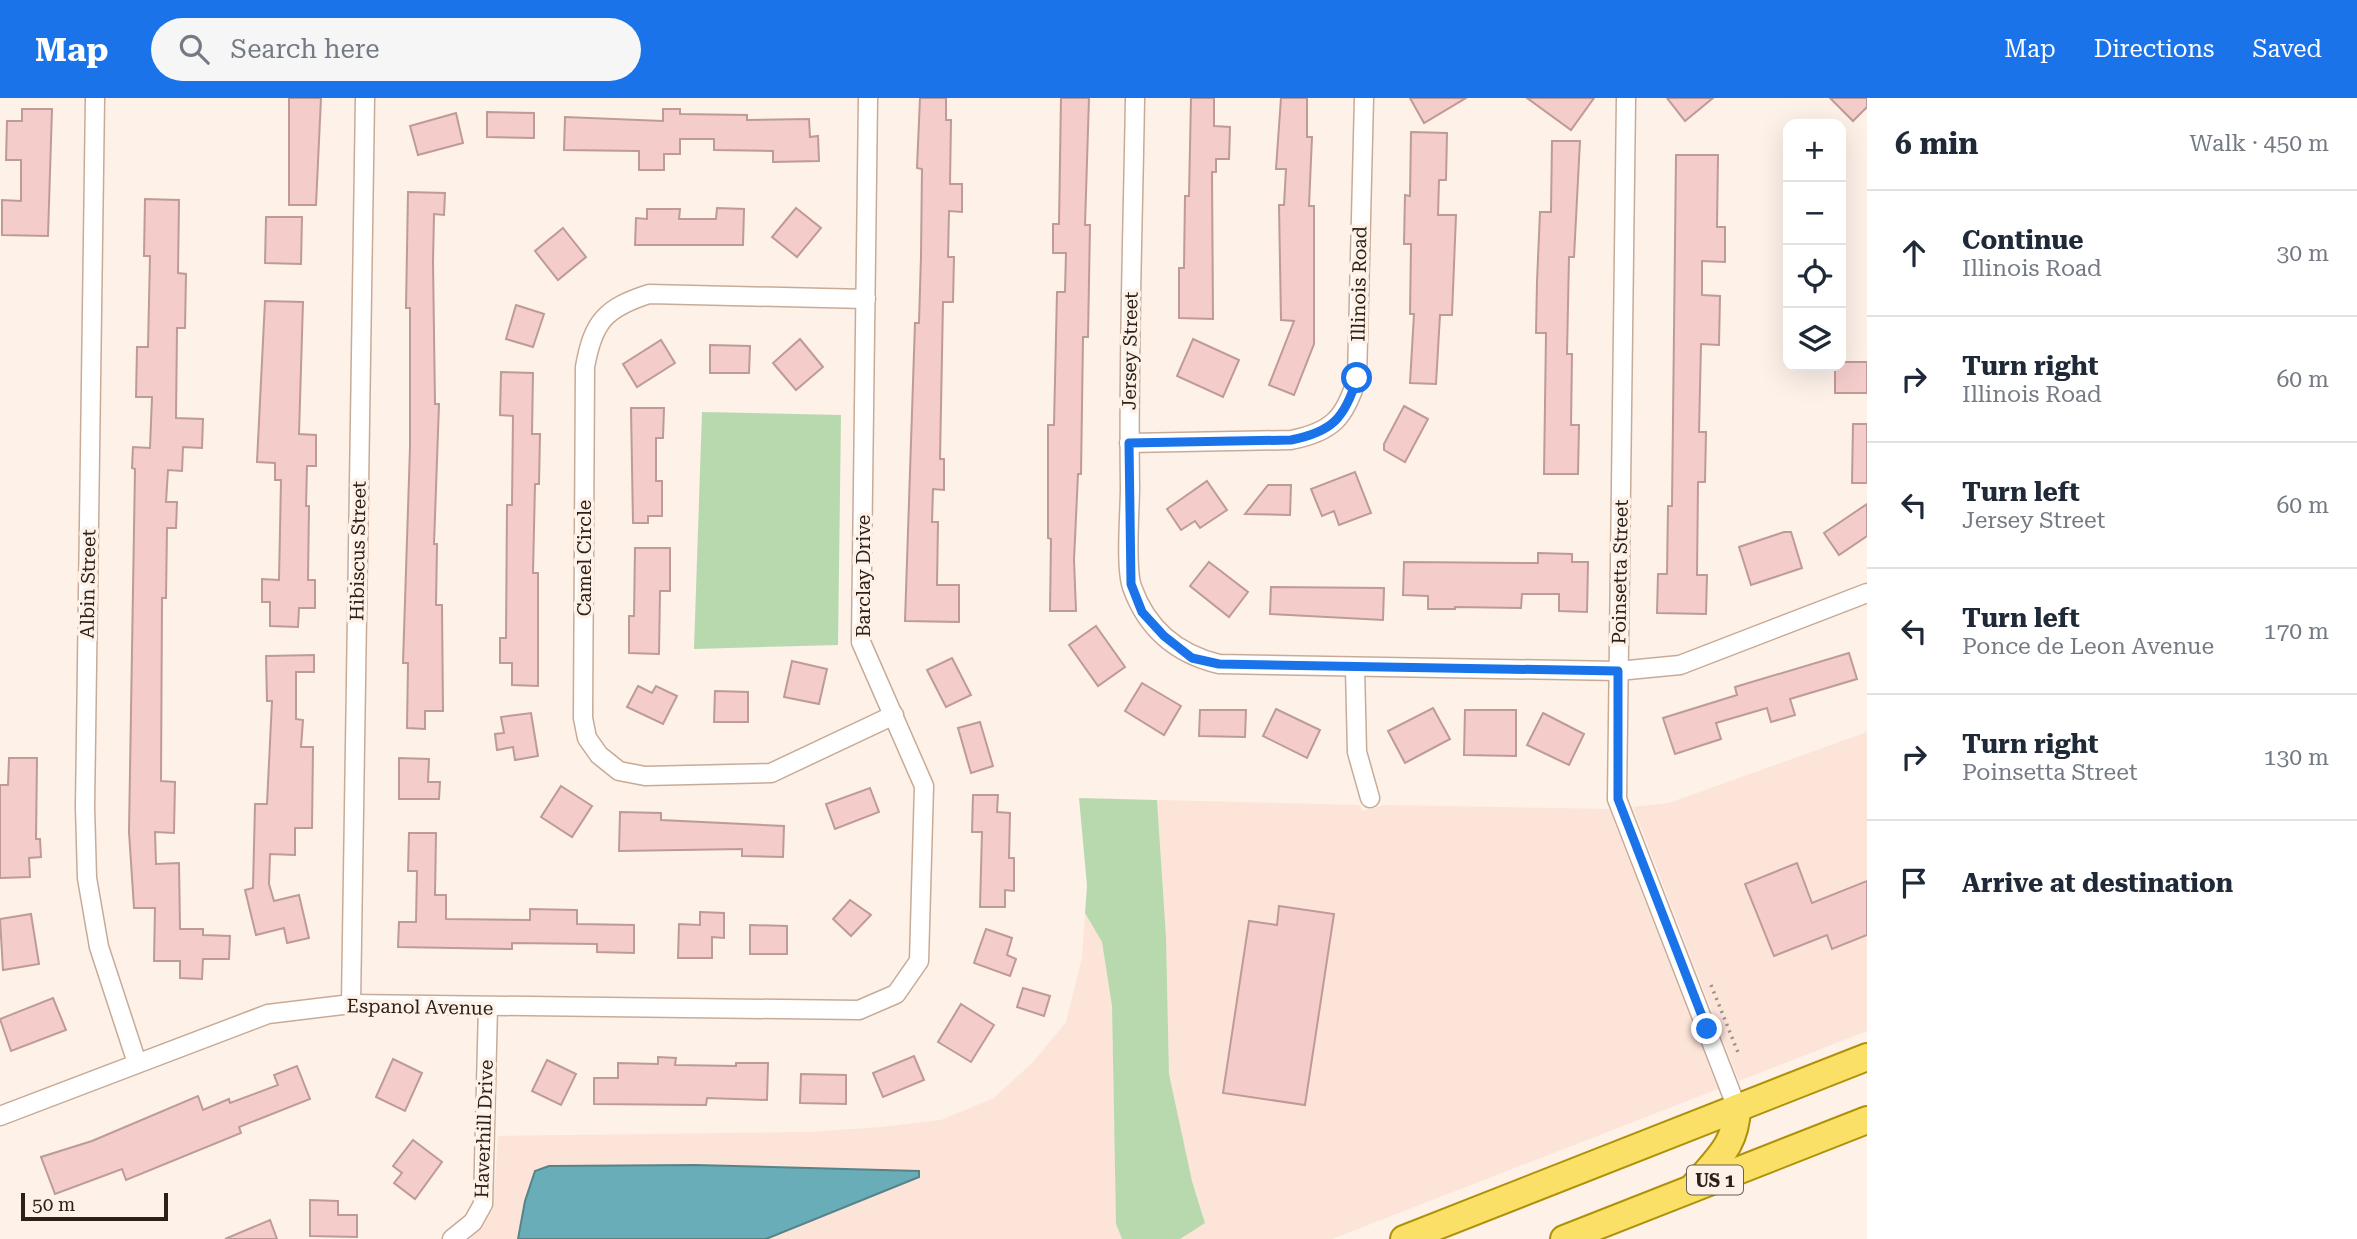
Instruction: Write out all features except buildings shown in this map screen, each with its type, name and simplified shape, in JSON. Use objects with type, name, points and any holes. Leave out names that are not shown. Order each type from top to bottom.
[{"type":"main road","points":[[1404,1239],[1867,1058]]},
{"type":"main road","points":[[1692,1189],[1731,1144],[1737,1129],[1737,1108]]},
{"type":"main road","name":"US 1","points":[[1564,1239],[1867,1120]]},
{"type":"street","name":"Albin Street","points":[[95,98],[85,807],[87,878],[99,947],[137,1063]]},
{"type":"street","name":"Hibiscus Street","points":[[352,1004],[365,98]]},
{"type":"street","name":"Barclay Drive","points":[[859,1010],[896,994],[919,961],[923,786],[861,642],[868,98]]},
{"type":"street","name":"Jersey Street","points":[[1135,98],[1129,443],[1131,584],[1142,612],[1164,636],[1192,658],[1219,664],[1618,671],[1680,664],[1867,593]]},
{"type":"street","name":"Illinois Road","points":[[1129,443],[1291,440],[1312,436],[1333,425],[1349,404],[1357,378],[1364,98]]},
{"type":"street","name":"Poinsetta Street","points":[[1626,98],[1618,799],[1737,1108]]},
{"type":"street","name":"Camel Circle","points":[[866,299],[649,294],[625,302],[604,316],[590,340],[585,367],[583,718],[587,738],[599,755],[620,771],[645,776],[771,774],[894,715]]},
{"type":"street","points":[[1355,668],[1357,752],[1370,798]]},
{"type":"street","name":"Espanol Avenue","points":[[0,1116],[268,1014],[352,1004],[859,1010]]},
{"type":"street","name":"Haverhill Drive","points":[[452,1239],[473,1222],[483,1204],[488,1007]]},
{"type":"shaded area","points":[[1867,732],[1867,1031],[1739,1081],[1633,807],[1669,803]]},
{"type":"shaded area","points":[[1157,800],[1360,805],[1362,811],[1384,805],[1609,809],[1718,1089],[1332,1239],[1180,1239],[1205,1222],[1192,1181],[1169,1074],[1166,937]]},
{"type":"shaded area","points":[[1085,913],[1102,942],[1112,1006],[1116,1224],[1122,1239],[766,1239],[919,1177],[919,1172],[695,1165],[549,1166],[525,1201],[518,1239],[470,1239],[481,1229],[493,1209],[498,1136],[810,1132],[881,1127],[941,1120],[994,1098],[1034,1061],[1066,1022],[1082,958]]},
{"type":"green space","points":[[702,412],[841,415],[838,645],[694,649]]},
{"type":"green space","points":[[1079,798],[1157,800],[1166,937],[1169,1074],[1192,1181],[1205,1223],[1180,1239],[1122,1239],[1116,1224],[1112,1006],[1102,942],[1085,913],[1087,886]]},
{"type":"water","points":[[695,1165],[919,1171],[919,1177],[766,1239],[518,1239],[525,1201],[535,1171],[549,1166]]},
{"type":"route","points":[[1357,378],[1349,404],[1333,425],[1312,436],[1291,440],[1129,443],[1131,584],[1142,612],[1164,636],[1192,658],[1219,664],[1618,671],[1618,799],[1707,1029]]}]
